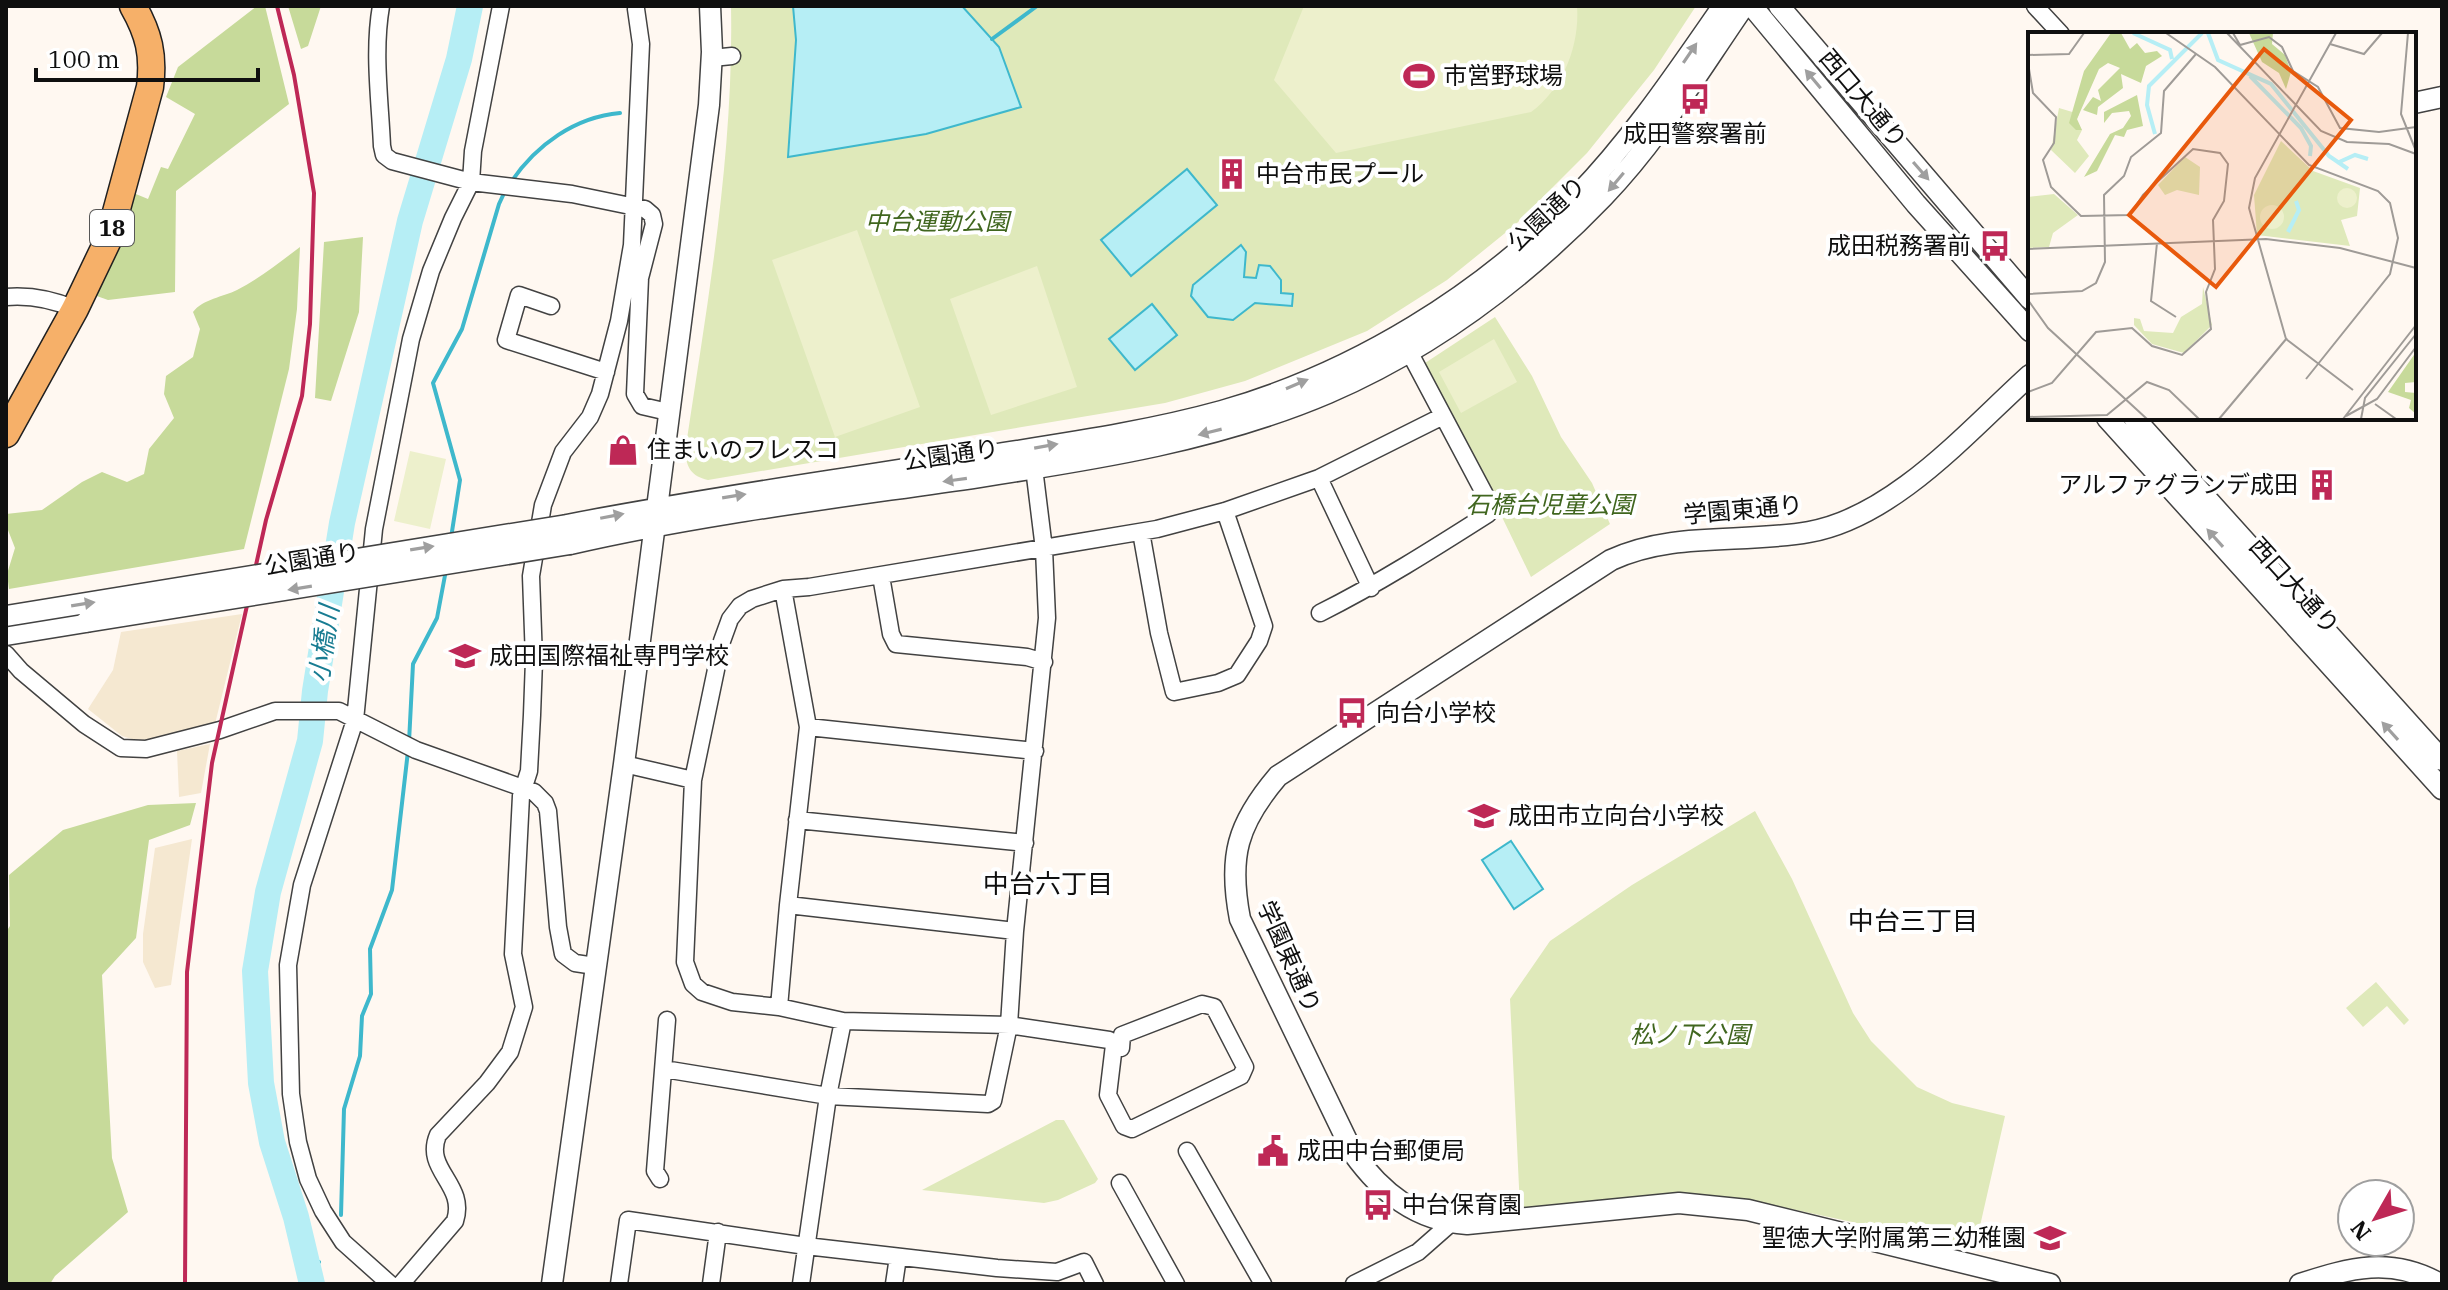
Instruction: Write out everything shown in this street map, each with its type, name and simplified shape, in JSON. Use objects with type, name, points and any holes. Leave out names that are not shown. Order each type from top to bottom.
[{"type":"main road","name":"18","points":[[6,434],[75,309],[109,238],[150,87],[151,45],[133,6]]},
{"type":"street","points":[[381,6],[378,59],[384,155],[403,166],[464,181],[572,194],[645,209],[652,215],[654,224],[640,278],[635,394],[642,406],[668,412]]},
{"type":"street","points":[[390,1284],[343,1242],[323,1211],[308,1179],[298,1142],[291,1094],[288,965],[302,885],[355,720],[374,529],[411,339],[473,151],[501,6]]},
{"type":"street","points":[[548,1282],[624,764],[707,118],[722,57],[710,6]]},
{"type":"street","name":"公園通り","points":[[655,516],[1034,468],[1128,451],[1241,424],[1331,392],[1404,342],[1497,267],[1576,197],[1658,101],[1723,6]]},
{"type":"street","name":"公園通り","points":[[6,635],[1187,420],[1283,390],[1350,360],[1441,332],[1519,276],[1605,195],[1656,136],[1744,6]]},
{"type":"street","name":"西口大通り","points":[[1752,6],[1916,204],[2028,329]]},
{"type":"street","name":"西口大通り","points":[[1779,6],[2028,297]]},
{"type":"street","points":[[2035,6],[2059,32]]},
{"type":"street","points":[[401,1284],[455,1221],[459,1209],[457,1198],[434,1157],[438,1135],[487,1083],[510,1052],[522,1018],[524,1007],[513,954],[521,796],[529,771],[534,660],[531,576],[543,505],[563,452],[590,417],[606,372],[622,306],[632,245],[638,153],[641,44],[636,9]]},
{"type":"street","points":[[2416,103],[2442,97]]},
{"type":"street","points":[[551,306],[519,295],[506,340],[606,372]]},
{"type":"street","points":[[6,297],[19,296],[60,303],[75,309]]},
{"type":"street","points":[[1320,613],[1371,588],[1488,514],[1491,506],[1441,417],[1404,342]]},
{"type":"street","name":"学園東通り","points":[[2028,377],[1918,476],[1878,506],[1858,516],[1809,532],[1666,543],[1635,549],[1611,560],[1278,776],[1262,795],[1238,840],[1233,865],[1234,890],[1248,940],[1353,1153],[1372,1180],[1415,1210],[1451,1223],[1679,1203],[1748,1210],[2050,1284]]},
{"type":"street","points":[[1121,1048],[1109,1040],[1009,1025],[843,1021],[779,1007],[713,998],[693,984],[688,973],[686,942],[693,780],[722,641],[730,619],[740,606],[752,599],[783,589],[881,576],[1141,532],[1225,511],[1319,478],[1441,417]]},
{"type":"street","name":"西口大通り","points":[[2109,420],[2442,789]]},
{"type":"street","name":"西口大通り","points":[[2136,420],[2442,760]]},
{"type":"street","points":[[664,1069],[828,1096],[988,1104],[993,1101],[1009,1025],[1015,931],[1047,618],[1044,549],[1034,468]]},
{"type":"street","points":[[1319,478],[1371,588]]},
{"type":"street","points":[[1141,532],[1159,633],[1174,692],[1218,683],[1237,675],[1259,641],[1264,626],[1225,511]]},
{"type":"street","name":"公園通り","points":[[6,616],[568,535]]},
{"type":"street","points":[[881,576],[891,634],[896,644],[1027,657],[1044,662]]},
{"type":"street","points":[[779,1007],[808,727],[783,589]]},
{"type":"street","points":[[6,654],[21,671],[84,724],[121,748],[146,749],[220,730],[275,711],[339,711],[409,747],[540,797],[548,811],[563,954],[575,963],[595,966]]},
{"type":"street","points":[[808,727],[1035,751]]},
{"type":"street","points":[[624,764],[693,780]]},
{"type":"street","points":[[797,820],[1025,843]]},
{"type":"street","points":[[788,905],[1015,931]]},
{"type":"street","points":[[1202,1004],[1214,1007],[1245,1067],[1241,1076],[1132,1129],[1124,1126],[1108,1095],[1114,1045],[1121,1048],[1122,1035],[1202,1004]]},
{"type":"street","points":[[660,1179],[655,1171],[667,1020]]},
{"type":"street","points":[[801,1284],[828,1096],[843,1021]]},
{"type":"street","points":[[1187,1151],[1263,1284]]},
{"type":"street","points":[[1120,1183],[1176,1284]]},
{"type":"street","points":[[619,1284],[628,1220],[898,1257],[996,1276],[1057,1272],[1084,1262],[1095,1284]]},
{"type":"street","points":[[1354,1284],[1418,1252],[1451,1223]]},
{"type":"street","points":[[711,1284],[718,1232]]},
{"type":"street","points":[[894,1284],[898,1257]]},
{"type":"street","points":[[2300,1284],[2371,1265],[2401,1269],[2440,1284]]},
{"type":"shaded area","points":[[242,614],[215,724],[144,740],[132,739],[122,736],[88,709],[113,670],[121,632]]},
{"type":"shaded area","points":[[210,744],[201,793],[179,797],[177,751]]},
{"type":"shaded area","points":[[192,839],[171,985],[155,988],[143,962],[143,934],[155,848]]},
{"type":"green space","points":[[257,6],[265,6],[289,104],[176,191],[175,292],[108,300],[94,295],[131,192],[148,199],[161,167],[168,169],[195,114],[166,97],[178,67]]},
{"type":"green space","points":[[288,6],[321,6],[308,46],[301,49]]},
{"type":"green space","name":"中台運動公園","points":[[731,6],[1696,6],[1654,70],[1587,153],[1515,225],[1447,280],[1367,331],[1245,381],[1165,403],[708,480],[691,470],[685,452],[724,174]]},
{"type":"green space","name":"市営野球場","points":[[1304,6],[1577,6],[1576,36],[1560,79],[1531,112],[1336,153],[1274,80]]},
{"type":"green space","points":[[857,230],[920,407],[835,437],[772,260]]},
{"type":"green space","points":[[363,237],[359,312],[331,401],[315,398],[324,242]]},
{"type":"green space","points":[[300,247],[297,309],[289,369],[244,549],[9,589],[7,574],[15,548],[6,525],[6,514],[42,510],[102,472],[127,482],[144,474],[149,449],[174,418],[164,394],[166,376],[193,357],[200,329],[193,312],[208,301],[254,280]]},
{"type":"green space","points":[[1037,266],[1077,387],[991,415],[950,299]]},
{"type":"green space","name":"石橋台児童公園","points":[[1495,317],[1532,376],[1561,437],[1592,483],[1610,524],[1531,577],[1487,486],[1422,365]]},
{"type":"green space","points":[[1494,339],[1517,382],[1461,413],[1439,372]]},
{"type":"green space","points":[[410,451],[446,459],[430,529],[394,521]]},
{"type":"green space","points":[[196,803],[190,825],[149,840],[136,938],[102,975],[112,1158],[128,1212],[55,1276],[50,1284],[6,1284],[6,932],[10,926],[9,875],[63,830],[148,805]]},
{"type":"green space","name":"松ノ下公園","points":[[1755,811],[1792,879],[1853,1013],[1871,1041],[1917,1087],[1952,1103],[2005,1116],[1975,1248],[1768,1204],[1676,1193],[1520,1208],[1510,999],[1550,941],[1632,885]]},
{"type":"green space","points":[[2376,982],[2409,1020],[2404,1025],[2387,1006],[2363,1027],[2346,1008]]},
{"type":"green space","points":[[1056,1120],[1064,1120],[1098,1179],[1095,1183],[1044,1203],[922,1190]]},
{"type":"water","points":[[793,6],[962,6],[999,47],[1021,107],[926,134],[788,157],[796,40]]},
{"type":"water","points":[[1187,169],[1217,205],[1131,276],[1101,240]]},
{"type":"water","points":[[1241,245],[1246,252],[1244,277],[1256,278],[1259,265],[1270,266],[1281,280],[1281,293],[1293,294],[1292,306],[1255,303],[1233,320],[1208,317],[1191,296],[1193,285]]},
{"type":"water","points":[[1152,304],[1177,335],[1135,370],[1109,339]]},
{"type":"water","points":[[1511,841],[1543,889],[1514,909],[1482,860]]},
{"type":"waterway","name":"小橋川","points":[[312,1284],[296,1217],[272,1142],[261,1083],[255,971],[268,892],[310,741],[342,523],[410,221],[459,59],[470,6]]},
{"type":"waterway","points":[[992,39],[1037,6]]},
{"type":"waterway","points":[[511,182],[532,156],[558,135],[588,120],[620,113]]},
{"type":"waterway","points":[[451,538],[460,480],[433,383],[462,329],[506,189]]},
{"type":"waterway","points":[[409,742],[413,664],[437,618],[446,570]]},
{"type":"waterway","points":[[341,1215],[344,1109],[360,1056],[362,1016],[371,994],[370,949],[392,890],[408,751]]},
{"type":"waterway","points":[[308,1267],[319,1262]]},
{"type":"railway","points":[[185,1284],[187,972],[212,763],[266,520],[302,396],[310,324],[314,193],[294,75],[277,6]]},
{"type":"place","name":"市営野球場","points":[[1419,76]]},
{"type":"place","name":"成田警察署前","points":[[1695,99]]},
{"type":"place","name":"中台市民プール","points":[[1232,174]]},
{"type":"place","name":"成田税務署前","points":[[1995,246]]},
{"type":"place","name":"住まいのフレスコ","points":[[623,450]]},
{"type":"place","name":"アルファグランデ成田","points":[[2322,485]]},
{"type":"place","name":"成田国際福祉専門学校","points":[[465,656]]},
{"type":"place","name":"向台小学校","points":[[1352,713]]},
{"type":"place","name":"成田市立向台小学校","points":[[1484,816]]},
{"type":"place","name":"成田中台郵便局","points":[[1273,1151]]},
{"type":"place","name":"中台保育園","points":[[1378,1205]]},
{"type":"place","name":"聖徳大学附属第三幼稚園","points":[[2050,1238]]},
{"type":"district","name":"中台六丁目","points":[[1048,884]]},
{"type":"district","name":"中台三丁目","points":[[1913,921]]}]
